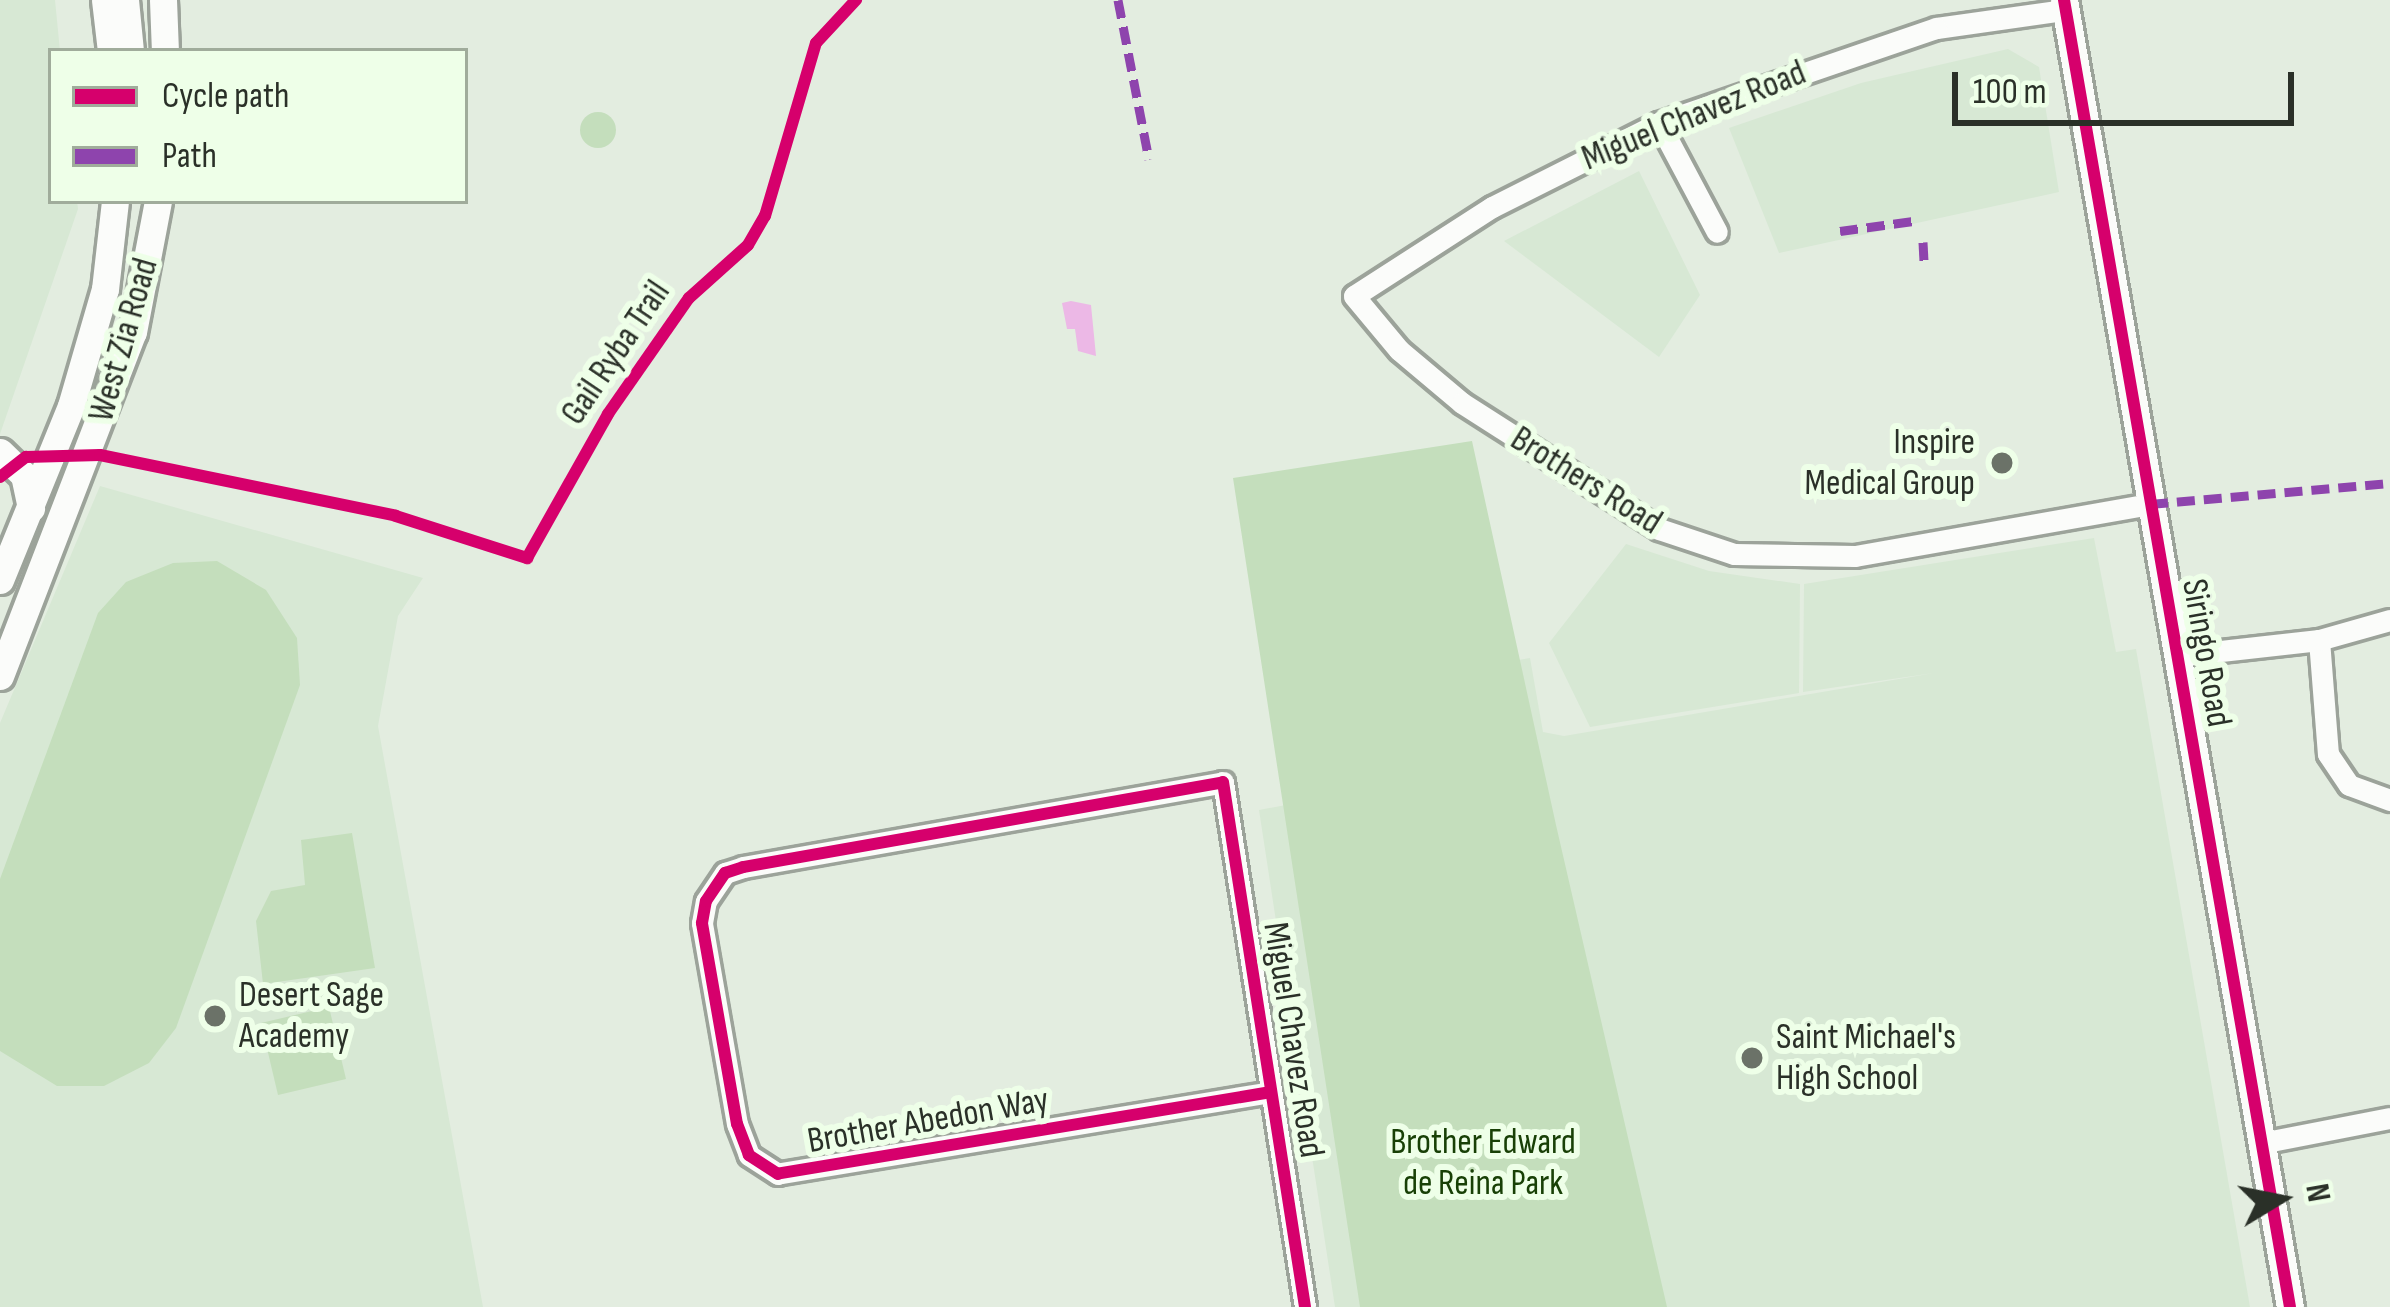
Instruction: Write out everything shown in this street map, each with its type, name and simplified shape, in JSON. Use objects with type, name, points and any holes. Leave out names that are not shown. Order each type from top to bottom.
[{"type":"street","points":[[105,0],[111,48]]},
{"type":"street","points":[[124,0],[130,48]]},
{"type":"street","points":[[163,0],[165,48]]},
{"type":"street","name":"Miguel Chavez Road","points":[[1354,296],[1492,207],[1659,124],[1936,28],[2062,3]]},
{"type":"street","name":"Siringo Road","points":[[2062,3],[2290,1307]]},
{"type":"street","points":[[1659,124],[1718,232]]},
{"type":"street","name":"West Zia Road","points":[[0,580],[31,508],[105,290],[115,204]]},
{"type":"street","name":"West Zia Road","points":[[0,676],[133,332],[157,204]]},
{"type":"street","name":"Brothers Road","points":[[1354,296],[1399,350],[1462,403],[1659,529],[1733,554],[1855,556],[2150,504]]},
{"type":"street","points":[[0,452],[24,475],[31,508]]},
{"type":"street","points":[[2176,656],[2319,640],[2390,620]]},
{"type":"street","points":[[2319,640],[2328,754],[2356,791],[2390,800]]},
{"type":"street","name":"Miguel Chavez Road","points":[[1223,782],[1305,1307]]},
{"type":"street","name":"Brother Abedon Way","points":[[1223,782],[743,867],[712,887],[702,922],[741,1139],[778,1174],[1271,1092]]},
{"type":"street","points":[[2261,1143],[2390,1118]]},
{"type":"shaded area","points":[[0,0],[55,0],[60,48],[48,48],[48,204],[77,204],[78,209],[0,434]]},
{"type":"shaded area","points":[[2008,49],[2039,67],[2059,192],[1779,253],[1729,128],[1861,83]]},
{"type":"shaded area","points":[[1639,171],[1700,295],[1659,357],[1504,241]]},
{"type":"shaded area","points":[[1062,303],[1091,305],[1096,356],[1078,351],[1075,329],[1067,329]]},
{"type":"shaded area","name":"Desert Sage Academy","points":[[100,486],[423,578],[398,616],[378,726],[483,1307],[0,1307],[0,723]]},
{"type":"shaded area","name":"Saint Michael's High School","points":[[2094,538],[2116,652],[2136,649],[2250,1307],[1335,1307],[1259,810],[1302,802],[1511,661],[1530,658],[1543,732],[1564,736],[1934,673],[1803,692],[1804,584]]},
{"type":"shaded area","points":[[1626,544],[1709,571],[1800,584],[1799,693],[1590,727],[1549,643]]},
{"type":"green space","points":[[598,112],[610,118],[616,130],[610,142],[598,148],[586,142],[580,130],[586,118]]},
{"type":"green space","name":"Brother Edward de Reina Park","points":[[1472,441],[1667,1307],[1360,1307],[1233,478]]},
{"type":"green space","points":[[217,561],[266,590],[297,638],[300,685],[176,1028],[149,1063],[104,1086],[57,1086],[0,1051],[0,879],[98,613],[126,582],[173,563]]},
{"type":"green space","points":[[352,833],[375,968],[263,984],[256,921],[271,891],[305,885],[301,840]]},
{"type":"green space","points":[[329,1007],[346,1079],[278,1095],[261,1023]]},
{"type":"marked path","points":[[1118,0],[1149,159]]},
{"type":"marked path","points":[[1840,231],[1913,221]]},
{"type":"marked path","points":[[1923,242],[1924,263]]},
{"type":"marked path","points":[[2150,504],[2390,483]]},
{"type":"cycle path","name":"Gail Ryba Trail","points":[[0,477],[26,457],[100,455],[396,516],[527,558],[608,414],[689,298],[748,245],[765,216],[816,43],[856,0]]},
{"type":"cycle path","points":[[2064,0],[2290,1307]]},
{"type":"cycle path","points":[[1271,1092],[778,1174],[749,1155],[737,1124],[702,923],[706,901],[725,873],[743,867],[1223,782],[1305,1307]]},
{"type":"place","name":"Inspire Medical Group","points":[[2002,463]]},
{"type":"place","name":"Desert Sage Academy","points":[[215,1016]]},
{"type":"place","name":"Saint Michael's High School","points":[[1752,1058]]}]
